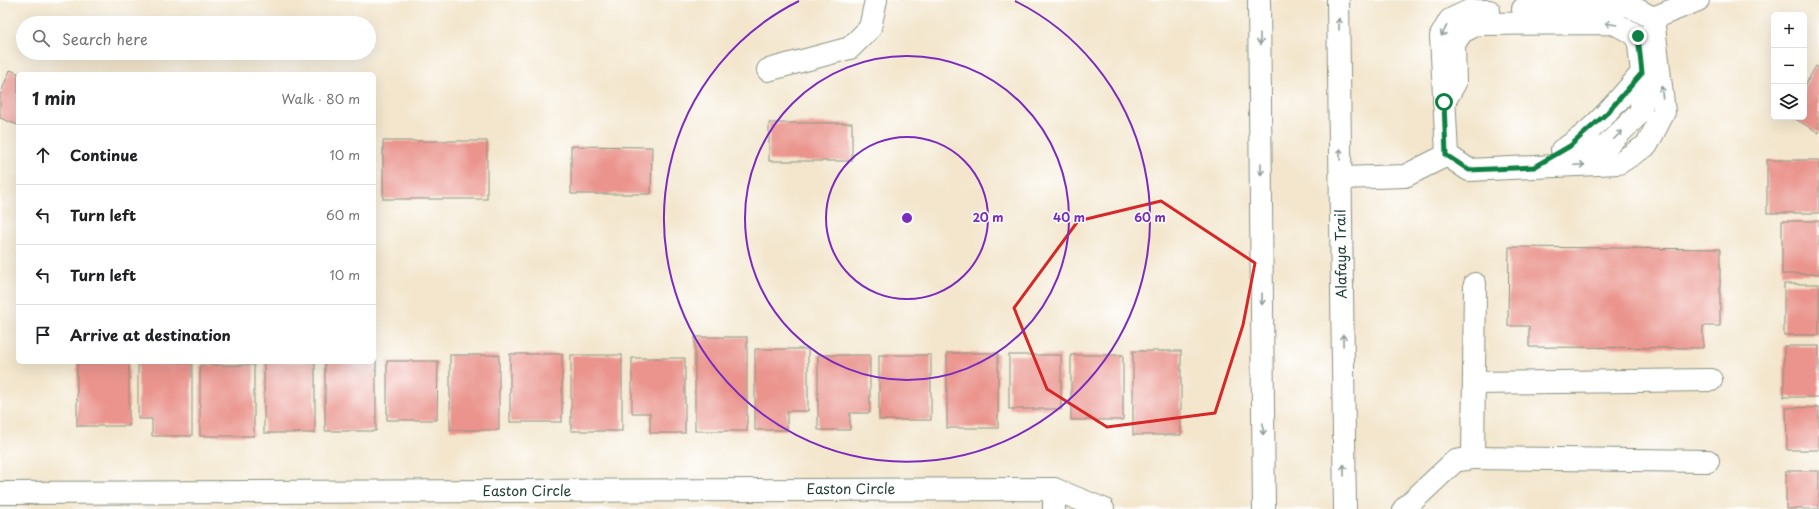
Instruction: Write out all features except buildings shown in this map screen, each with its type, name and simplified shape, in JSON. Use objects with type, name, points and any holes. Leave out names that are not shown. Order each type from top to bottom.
[{"type":"street","points":[[768,70],[850,48],[870,28],[876,0]]},
{"type":"street","points":[[1259,0],[1264,509]]},
{"type":"street","name":"Alafaya Trail","points":[[1338,0],[1345,509]]},
{"type":"street","points":[[1446,155],[1441,36],[1450,20],[1469,11],[1628,5],[1654,18],[1698,0]]},
{"type":"street","points":[[1446,155],[1469,170],[1619,163],[1647,146],[1664,112],[1654,18]]},
{"type":"street","points":[[1444,102],[1455,83],[1454,44],[1462,32],[1478,24],[1614,23],[1638,36],[1642,73],[1607,113],[1570,146],[1534,167]]},
{"type":"street","points":[[1340,178],[1405,176],[1446,155]]},
{"type":"street","points":[[1473,458],[1475,284]]},
{"type":"street","points":[[1474,383],[1711,380]]},
{"type":"street","points":[[1404,509],[1455,461],[1473,458],[1708,461]]},
{"type":"street","name":"Easton Circle","points":[[0,493],[1054,499],[1103,509]]},
{"type":"highlighted area","points":[[1161,201],[1255,263],[1243,325],[1215,413],[1107,427],[1047,389],[1014,308],[1078,221]]},
{"type":"route","points":[[1444,102],[1446,155],[1469,170],[1534,167],[1570,146],[1607,113],[1642,73],[1638,36]]}]
